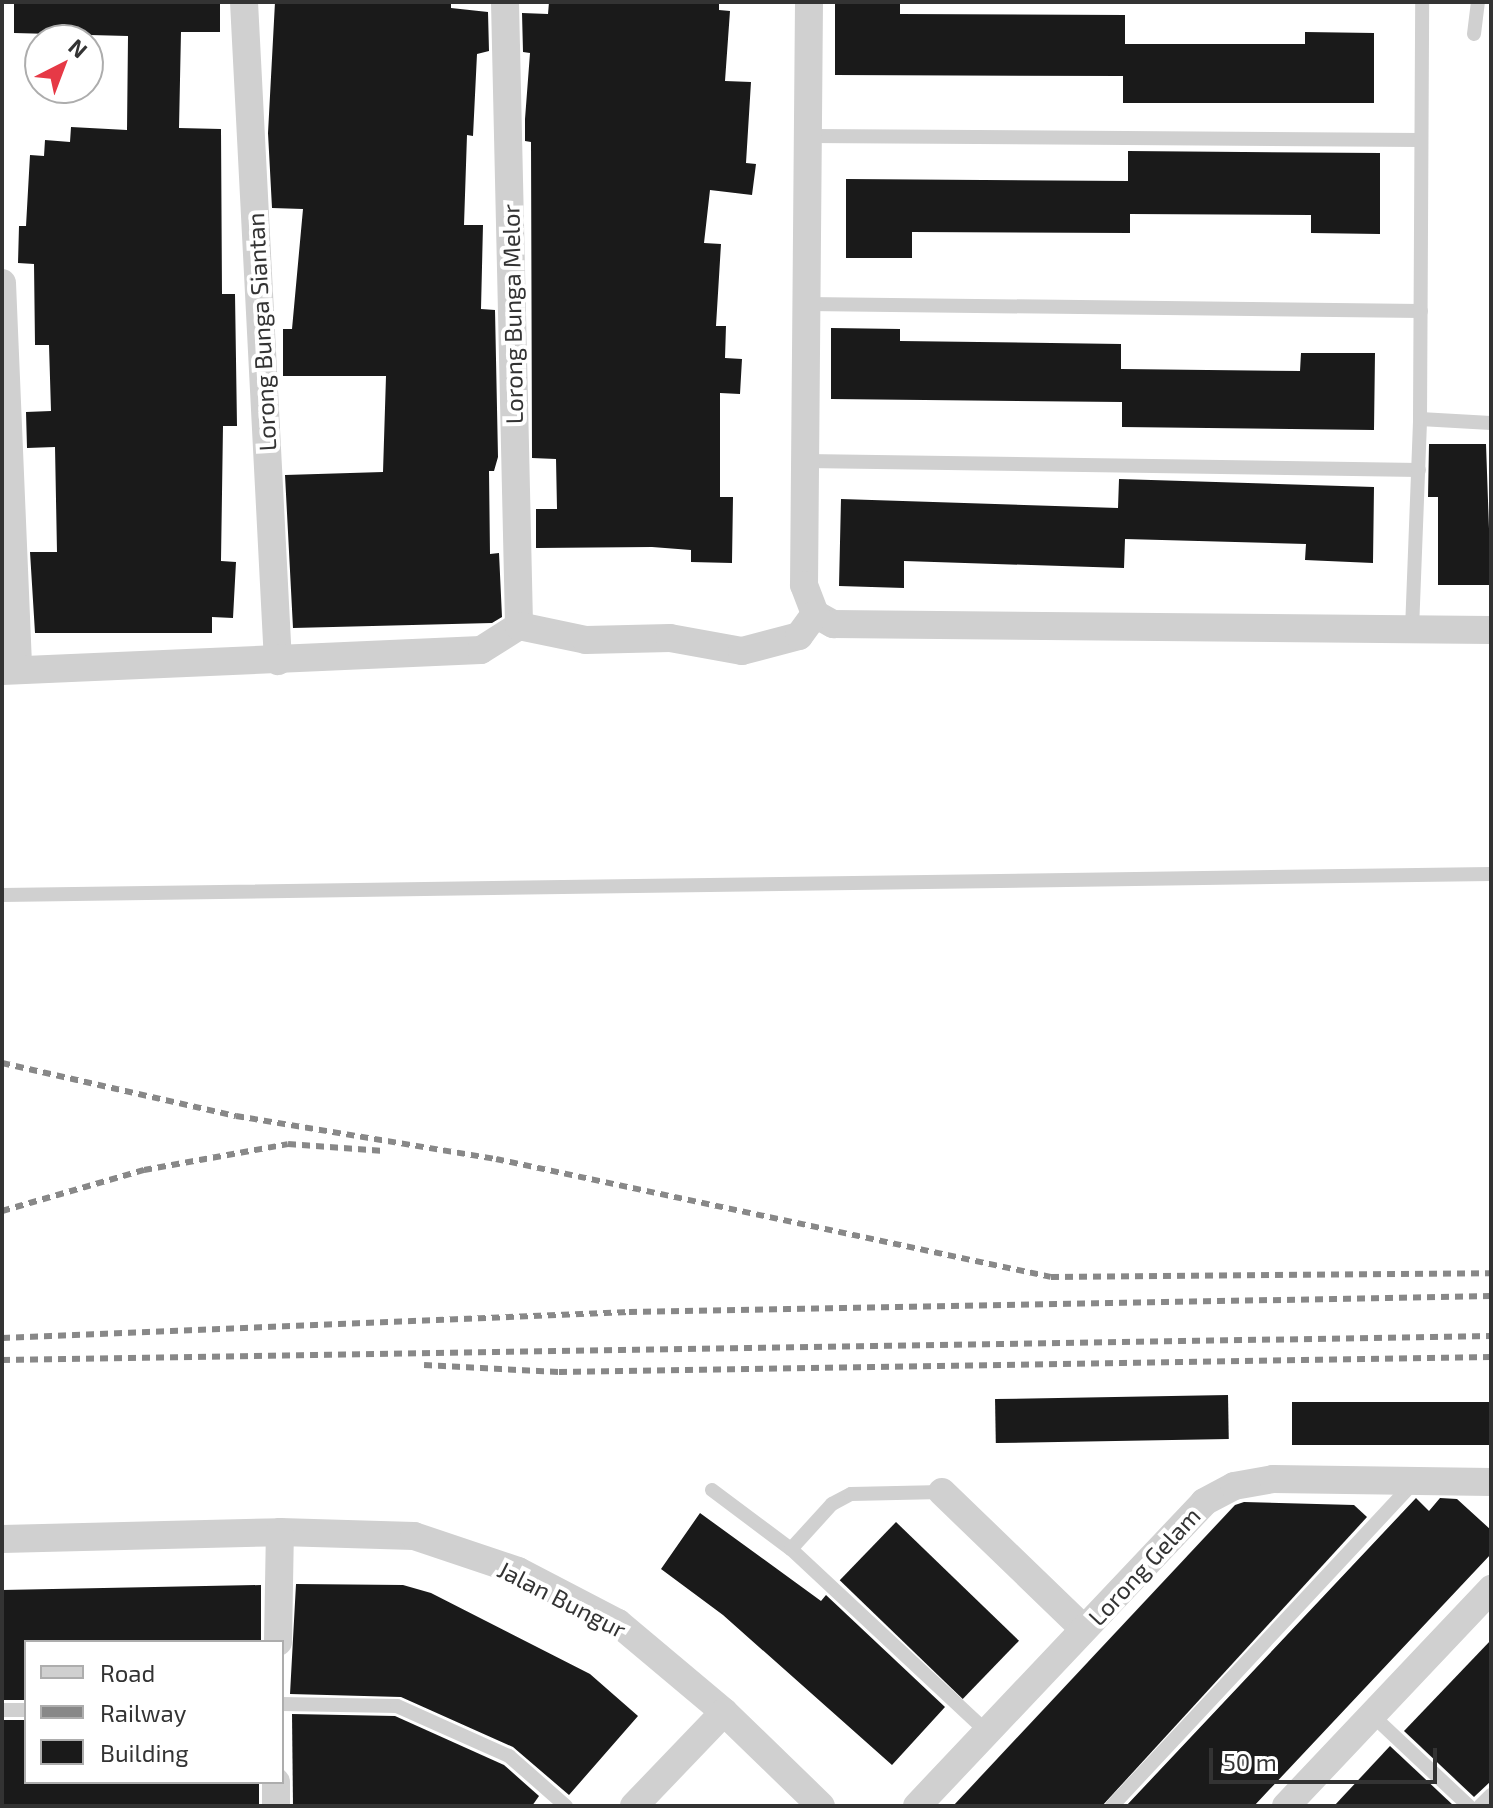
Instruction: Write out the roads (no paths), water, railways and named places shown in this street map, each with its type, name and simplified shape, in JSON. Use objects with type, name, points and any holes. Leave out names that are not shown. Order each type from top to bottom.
[{"type":"street","name":"Lorong Bunga Siantan","points":[[244,2],[278,661]]},
{"type":"street","name":"Lorong Bunga Melor","points":[[505,2],[519,626]]},
{"type":"street","points":[[809,2],[804,585],[815,614],[833,624],[1491,630]]},
{"type":"street","points":[[2,283],[10,670],[481,650],[519,626],[586,640],[670,638],[742,651],[799,636],[815,614]]},
{"type":"street","name":"Lorong Gelam","points":[[917,1806],[1204,1502],[1234,1486],[1273,1479],[1491,1482]]},
{"type":"street","points":[[942,1492],[1084,1629]]},
{"type":"street","points":[[278,1640],[280,1532]]},
{"type":"street","name":"Jalan Bungur","points":[[2,1539],[280,1532],[414,1536],[518,1571],[618,1623],[724,1712],[821,1806]]},
{"type":"street","points":[[1286,1806],[1491,1589]]},
{"type":"street","points":[[634,1806],[724,1712]]},
{"type":"street","points":[[276,1784],[276,1806]]},
{"type":"lane","points":[[1412,630],[1420,419],[1422,2]]},
{"type":"lane","points":[[1474,34],[1478,2]]},
{"type":"lane","points":[[808,136],[1421,140]]},
{"type":"lane","points":[[807,304],[1421,311]]},
{"type":"lane","points":[[1420,419],[1491,423]]},
{"type":"lane","points":[[806,461],[1419,470]]},
{"type":"lane","points":[[2,895],[1491,874]]},
{"type":"lane","points":[[1112,1806],[1415,1481]]},
{"type":"lane","points":[[712,1490],[791,1549],[987,1732]]},
{"type":"lane","points":[[791,1549],[832,1504],[851,1494],[942,1492]]},
{"type":"lane","points":[[284,1704],[397,1706],[509,1756],[566,1806]]},
{"type":"lane","points":[[2,1710],[24,1710]]},
{"type":"lane","points":[[1372,1715],[1469,1806]]},
{"type":"lane","points":[[1480,1806],[1491,1795]]},
{"type":"railway","points":[[2,1063],[236,1116],[496,1159],[1051,1277],[1491,1273]]},
{"type":"railway","points":[[2,1211],[144,1170],[288,1144],[384,1151]]},
{"type":"railway","points":[[2,1338],[629,1312],[1491,1296]]},
{"type":"railway","points":[[2,1360],[1491,1336]]},
{"type":"railway","points":[[424,1365],[559,1372],[1491,1357]]}]
